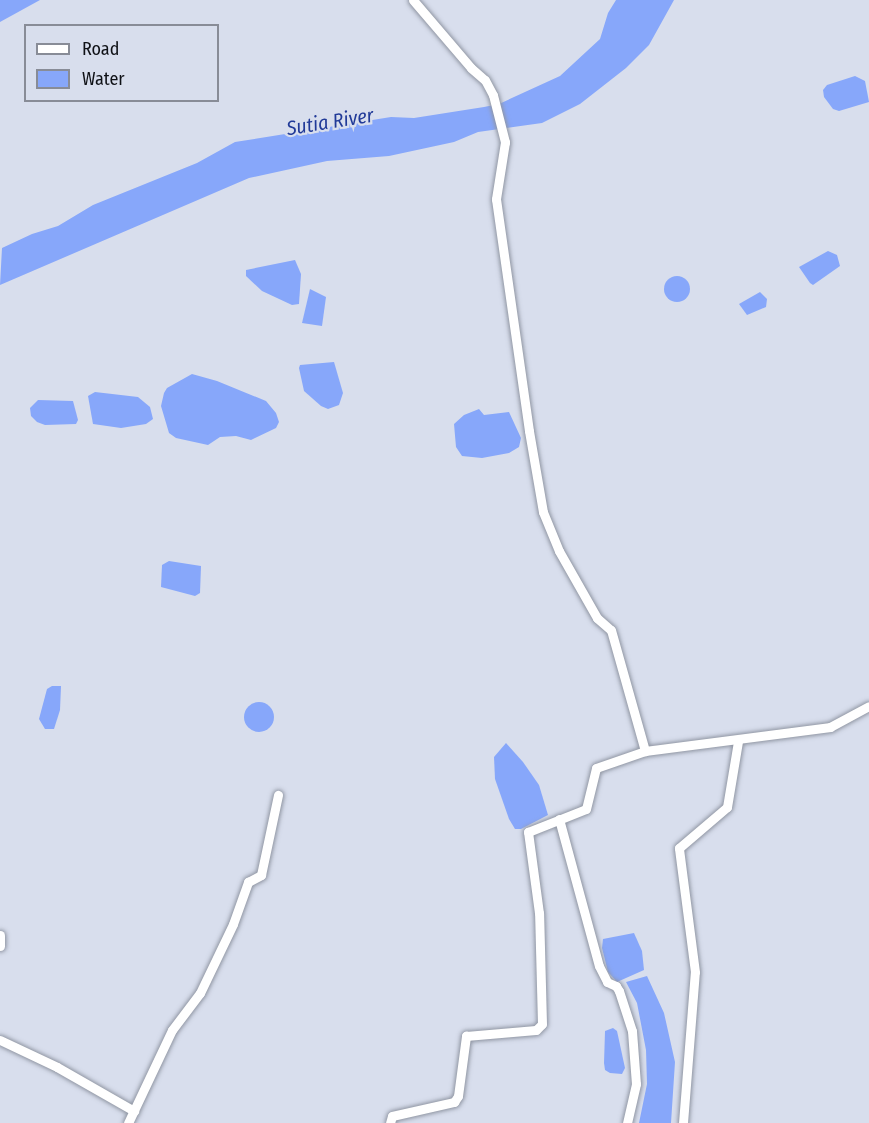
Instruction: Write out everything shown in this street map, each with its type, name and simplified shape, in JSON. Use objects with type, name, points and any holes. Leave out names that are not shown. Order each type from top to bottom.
[{"type":"street","points":[[413,0],[471,68],[485,80],[493,95],[505,142],[496,199],[529,431],[543,512],[559,551],[597,618],[611,630],[645,752]]},
{"type":"street","points":[[390,1123],[392,1116],[454,1102],[458,1096],[466,1036],[536,1030],[542,1024],[539,913],[528,832],[586,808],[596,768],[645,752],[830,727],[869,706]]},
{"type":"street","points":[[683,1123],[695,972],[679,848],[727,807],[738,741]]},
{"type":"street","points":[[128,1123],[172,1030],[200,993],[233,924],[248,882],[261,875],[278,795]]},
{"type":"street","points":[[560,819],[599,966],[607,982],[616,986],[619,991],[632,1031],[636,1084],[627,1123]]},
{"type":"street","points":[[0,935],[0,946]]},
{"type":"street","points":[[0,1040],[57,1067],[134,1111]]},
{"type":"water","points":[[0,0],[40,0],[0,22]]},
{"type":"water","points":[[616,0],[674,0],[649,45],[626,68],[580,104],[542,123],[478,132],[454,142],[389,156],[327,161],[249,178],[0,285],[2,248],[32,234],[58,226],[93,205],[197,163],[235,142],[391,117],[414,118],[499,104],[560,76],[600,39],[608,13]]},
{"type":"water","points":[[855,76],[865,81],[869,102],[839,111],[833,109],[824,97],[823,90],[827,85]]},
{"type":"water","points":[[828,251],[837,255],[840,266],[813,285],[799,267]]},
{"type":"water","points":[[295,260],[301,274],[299,304],[292,305],[262,291],[246,276],[246,270]]},
{"type":"water","points":[[677,276],[686,280],[690,289],[686,298],[677,302],[668,298],[664,289],[668,280]]},
{"type":"water","points":[[310,289],[326,297],[322,326],[302,323]]},
{"type":"water","points":[[760,292],[767,299],[766,307],[747,315],[739,304]]},
{"type":"water","points":[[334,362],[343,393],[339,405],[328,409],[304,391],[299,368],[300,365]]},
{"type":"water","points":[[192,374],[217,381],[266,401],[276,413],[279,422],[276,428],[251,440],[236,436],[220,437],[208,445],[176,438],[169,433],[161,406],[164,393],[167,388]]},
{"type":"water","points":[[95,392],[138,397],[150,407],[153,419],[146,424],[121,428],[93,424],[88,396]]},
{"type":"water","points":[[38,400],[73,401],[78,420],[76,424],[45,425],[37,422],[31,416],[30,408]]},
{"type":"water","points":[[479,409],[484,415],[509,412],[521,438],[519,447],[509,453],[482,458],[462,456],[456,447],[454,424],[464,415]]},
{"type":"water","points":[[169,561],[201,566],[200,593],[195,596],[161,587],[162,565]]},
{"type":"water","points":[[52,686],[61,686],[60,710],[54,729],[45,729],[39,719],[47,689]]},
{"type":"water","points":[[259,702],[269,707],[274,717],[269,727],[259,732],[249,727],[244,717],[249,707]]},
{"type":"water","points":[[506,743],[539,785],[548,815],[521,829],[515,829],[509,819],[495,779],[494,757]]},
{"type":"water","points":[[634,933],[642,951],[644,970],[617,982],[608,972],[602,948],[603,939]]},
{"type":"water","points":[[647,976],[664,1013],[675,1062],[671,1123],[639,1123],[647,1084],[646,1050],[637,1003],[626,982]]},
{"type":"water","points":[[613,1028],[617,1031],[625,1068],[622,1074],[605,1070],[605,1031]]},
{"type":"water label","name":"Sutia River","points":[[330,122]]}]
